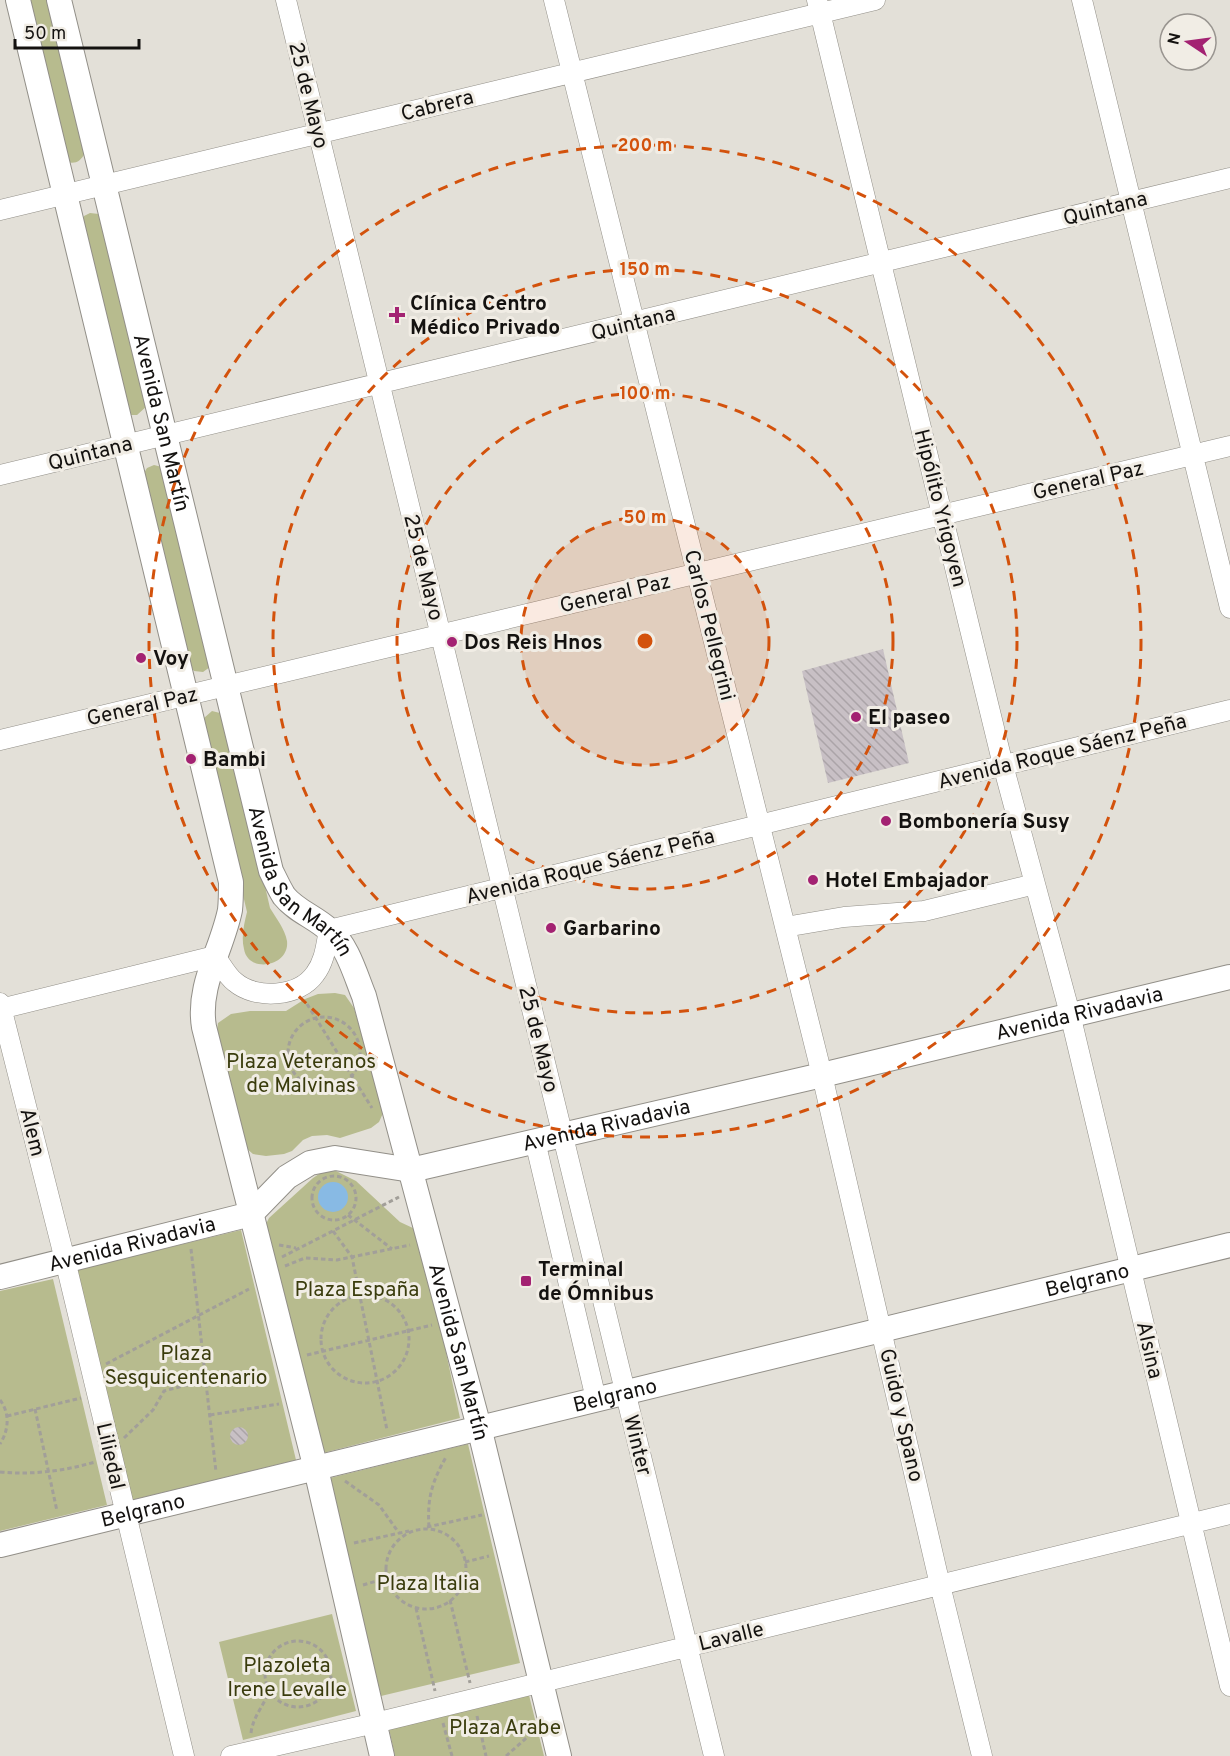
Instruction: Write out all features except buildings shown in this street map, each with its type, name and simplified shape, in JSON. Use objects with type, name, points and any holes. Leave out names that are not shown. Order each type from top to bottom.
[{"type":"main road","name":"Avenida San Martín","points":[[18,0],[231,882],[230,907],[203,991],[201,1011],[316,1469],[382,1756]]},
{"type":"main road","name":"Avenida San Martín","points":[[59,0],[271,871],[284,896],[298,910],[329,930],[340,942],[350,960],[364,996],[451,1320],[471,1430],[500,1511],[559,1756]]},
{"type":"main road","name":"Avenida Rivadavia","points":[[0,1277],[251,1214],[287,1177],[310,1163],[335,1158],[414,1179],[562,1134],[822,1075],[1230,976]]},
{"type":"main road","name":"Belgrano","points":[[0,1545],[1230,1245]]},
{"type":"street","name":"25 de Mayo","points":[[286,0],[562,1134]]},
{"type":"street","name":"Carlos Pellegrini","points":[[554,0],[822,1075]]},
{"type":"street","name":"Cabrera","points":[[0,210],[572,72],[819,7],[875,0]]},
{"type":"street","points":[[1082,0],[1230,608]]},
{"type":"street","name":"Hipólito Yrigoyen","points":[[819,7],[1004,765],[1070,1014]]},
{"type":"street","name":"Quintana","points":[[0,475],[1230,178]]},
{"type":"street","name":"General Paz","points":[[0,740],[1230,446]]},
{"type":"street","name":"Avenida Roque Sáenz Peña","points":[[329,930],[1230,710]]},
{"type":"street","points":[[785,927],[844,917],[924,911],[1035,884]]},
{"type":"street","points":[[0,1007],[215,956],[234,982],[254,993],[274,994],[302,985],[315,975],[324,957],[329,930]]},
{"type":"street","name":"Alem","points":[[0,1007],[65,1260]]},
{"type":"street","name":"Alsina","points":[[1070,1014],[1230,1686]]},
{"type":"street","name":"Guido y Spano","points":[[822,1075],[982,1756]]},
{"type":"street","name":"Winter","points":[[562,1134],[714,1756]]},
{"type":"street","points":[[535,1141],[596,1399]]},
{"type":"street","name":"Liliedal","points":[[65,1260],[184,1756]]},
{"type":"street","name":"Lavalle","points":[[231,1756],[439,1708],[1230,1514]]},
{"type":"path","points":[[296,987],[375,1114]]},
{"type":"path","points":[[332,1017],[344,1022],[353,1030],[360,1053],[359,1064],[352,1076],[335,1087],[323,1089],[312,1087],[302,1081],[294,1073],[288,1051],[291,1038],[298,1028],[315,1018],[332,1017]]},
{"type":"path","points":[[336,1176],[349,1183],[355,1196],[352,1210],[348,1215],[328,1219],[316,1211],[312,1198],[316,1184],[322,1179],[336,1176]]},
{"type":"path","points":[[91,1372],[199,1315],[354,1220],[414,1179]]},
{"type":"path","points":[[348,1215],[392,1249]]},
{"type":"path","points":[[189,1230],[219,1492]]},
{"type":"path","points":[[333,1231],[352,1257],[390,1450]]},
{"type":"path","points":[[266,1273],[305,1258],[337,1260],[430,1241]]},
{"type":"path","points":[[360,1295],[380,1297],[394,1304],[404,1316],[409,1330],[409,1346],[404,1360],[395,1371],[377,1381],[356,1382],[343,1377],[332,1368],[321,1342],[322,1328],[327,1315],[337,1304],[360,1295]]},
{"type":"path","points":[[288,1360],[451,1320]]},
{"type":"path","points":[[0,1472],[21,1474],[70,1469],[110,1451],[127,1437],[153,1410],[164,1391],[206,1380]]},
{"type":"path","points":[[7,1416],[97,1394]]},
{"type":"path","points":[[0,1400],[7,1416],[8,1427],[0,1444]]},
{"type":"path","points":[[210,1415],[299,1401]]},
{"type":"path","points":[[35,1409],[61,1530]]},
{"type":"path","points":[[429,1527],[428,1505],[431,1488],[471,1430]]},
{"type":"path","points":[[316,1469],[360,1490],[379,1505],[399,1533]]},
{"type":"path","points":[[334,1548],[500,1511]]},
{"type":"path","points":[[421,1528],[433,1529],[446,1534],[457,1543],[465,1562],[464,1582],[457,1594],[434,1608],[416,1608],[407,1604],[396,1596],[387,1578],[386,1561],[390,1549],[408,1532],[421,1528]]},
{"type":"path","points":[[465,1562],[509,1552]]},
{"type":"path","points":[[344,1589],[387,1578]]},
{"type":"path","points":[[450,1600],[486,1756]]},
{"type":"path","points":[[416,1608],[452,1756]]},
{"type":"path","points":[[254,1751],[252,1726],[255,1714],[269,1691],[265,1681],[265,1670],[274,1651],[283,1644],[304,1641],[322,1651],[328,1660],[331,1671],[330,1682],[326,1693],[318,1701],[297,1708],[286,1706],[276,1700],[269,1691]]},
{"type":"path","points":[[506,1756],[550,1718]]},
{"type":"green space","points":[[25,0],[49,0],[85,153],[75,162],[66,162]]},
{"type":"green space","points":[[90,213],[99,214],[147,406],[137,415],[130,415],[81,224],[84,216]]},
{"type":"green space","points":[[154,465],[162,467],[210,667],[203,672],[194,671],[189,664],[144,473],[147,468]]},
{"type":"green space","points":[[212,711],[224,714],[227,722],[270,908],[287,941],[282,957],[268,964],[253,962],[247,957],[244,949],[243,935],[247,912],[203,726],[204,718]]},
{"type":"green space","name":"Plaza Veteranos de Malvinas","points":[[318,994],[345,995],[354,1008],[384,1111],[379,1122],[371,1128],[340,1138],[327,1135],[312,1136],[303,1140],[292,1151],[284,1154],[266,1156],[253,1154],[246,1148],[216,1037],[218,1023],[231,1014],[250,1011],[286,1011]]},
{"type":"green space","name":"Plaza España","points":[[336,1171],[356,1181],[400,1222],[415,1229],[421,1235],[460,1418],[323,1453],[265,1226],[269,1218],[313,1178],[322,1172]]},
{"type":"green space","name":"Plaza Sesquicentenario","points":[[241,1230],[296,1460],[132,1500],[76,1270]]},
{"type":"green space","points":[[53,1279],[107,1505],[0,1531],[0,1291]]},
{"type":"green space","name":"Plaza Italia","points":[[468,1444],[520,1663],[381,1696],[330,1478]]},
{"type":"green space","name":"Plazoleta Irene Levalle","points":[[332,1614],[356,1711],[243,1740],[219,1642]]},
{"type":"green space","name":"Plaza Arabe","points":[[528,1691],[544,1756],[395,1756],[388,1724]]},
{"type":"water","points":[[333,1182],[339,1183],[347,1191],[347,1203],[339,1211],[333,1212],[327,1211],[319,1203],[318,1197],[319,1191],[327,1183]]},
{"type":"place","name":"Clínica Centro Médico Privado","points":[[397,315]]},
{"type":"place","name":"Dos Reis Hnos","points":[[452,642]]},
{"type":"place","name":"Voy","points":[[141,658]]},
{"type":"place","name":"El paseo","points":[[856,717]]},
{"type":"place","name":"Bambi","points":[[191,759]]},
{"type":"place","name":"Bombonería Susy","points":[[886,821]]},
{"type":"place","name":"Hotel Embajador","points":[[813,880]]},
{"type":"place","name":"Garbarino","points":[[551,928]]},
{"type":"place","name":"Terminal de Ómnibus","points":[[526,1281]]}]
